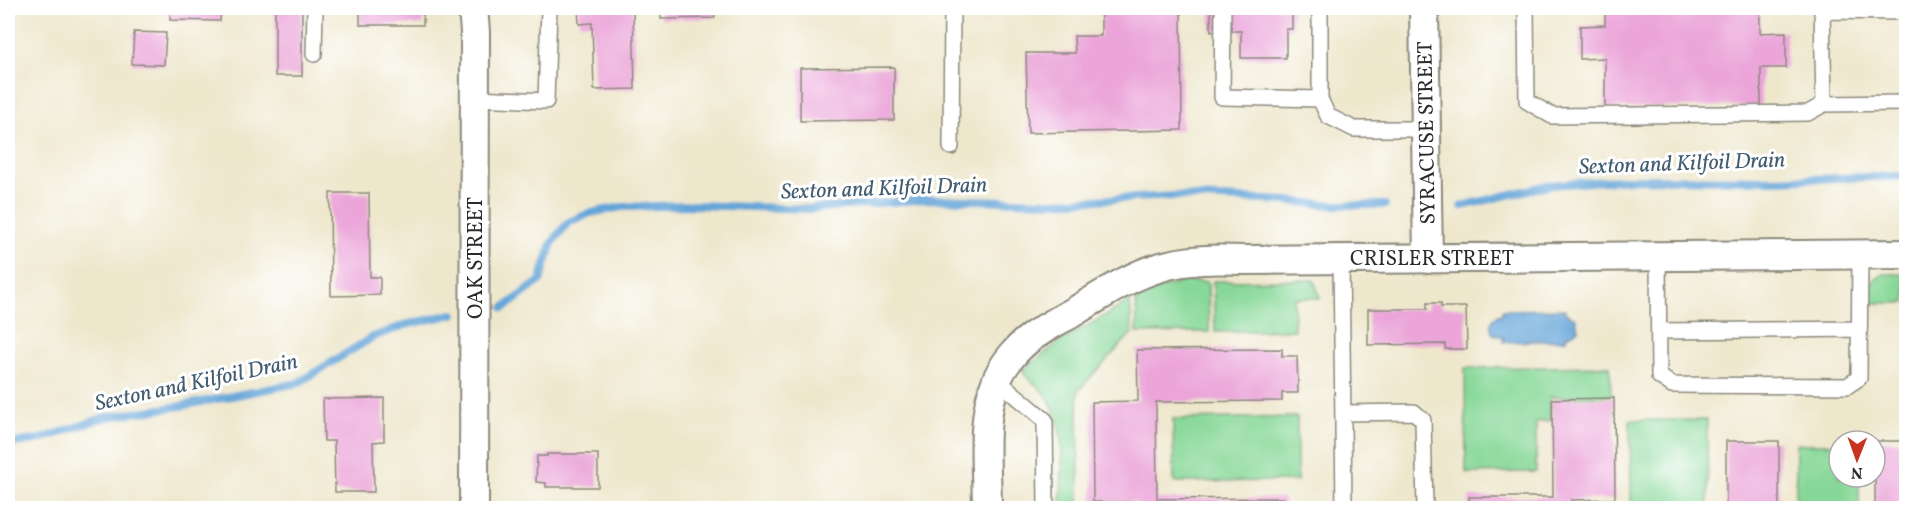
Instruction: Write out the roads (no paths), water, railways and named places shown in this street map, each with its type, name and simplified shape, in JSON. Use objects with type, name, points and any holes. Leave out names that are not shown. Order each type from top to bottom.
[{"type":"street","name":"OAK STREET","points":[[473,8],[475,98],[474,508]]},
{"type":"street","name":"SYRACUSE STREET","points":[[1424,8],[1428,259]]},
{"type":"street","name":"CRISLER STREET","points":[[996,379],[1006,362],[1029,339],[1129,279],[1160,267],[1185,261],[1906,254]]},
{"type":"street","points":[[987,508],[986,436],[990,397],[996,379]]},
{"type":"lane","points":[[314,54],[315,8]]},
{"type":"lane","points":[[475,98],[546,101],[549,8]]},
{"type":"lane","points":[[951,147],[952,8]]},
{"type":"lane","points":[[1223,8],[1222,98],[1320,99]]},
{"type":"lane","points":[[1320,8],[1320,99],[1328,116],[1354,129],[1426,129]]},
{"type":"lane","points":[[1526,8],[1527,101],[1552,116],[1808,113],[1824,104],[1906,103]]},
{"type":"lane","points":[[1824,104],[1822,9],[1906,12]]},
{"type":"lane","points":[[1658,257],[1659,376],[1672,385],[1847,386],[1859,378],[1860,255]]},
{"type":"lane","points":[[1341,258],[1344,508]]},
{"type":"lane","points":[[1659,331],[1859,329]]},
{"type":"lane","points":[[996,379],[1045,420],[1046,508]]},
{"type":"lane","points":[[1343,412],[1414,412],[1423,420],[1425,508]]},
{"type":"water","points":[[1565,309],[1565,313],[1576,318],[1578,329],[1566,336],[1566,340],[1503,342],[1503,337],[1493,334],[1492,331],[1492,321],[1502,314],[1502,310]]},
{"type":"waterway","name":"Sexton and Kilfoil Drain","points":[[1462,206],[1549,185],[1632,179],[1771,180],[1906,176]]},
{"type":"waterway","name":"Sexton and Kilfoil Drain","points":[[504,308],[540,281],[552,243],[566,225],[590,213],[622,207],[693,205],[810,209],[925,199],[1051,202],[1176,196],[1332,205],[1385,205]]},
{"type":"waterway","name":"Sexton and Kilfoil Drain","points":[[8,444],[41,439],[106,417],[181,406],[298,383],[373,337],[405,325],[453,314]]}]
